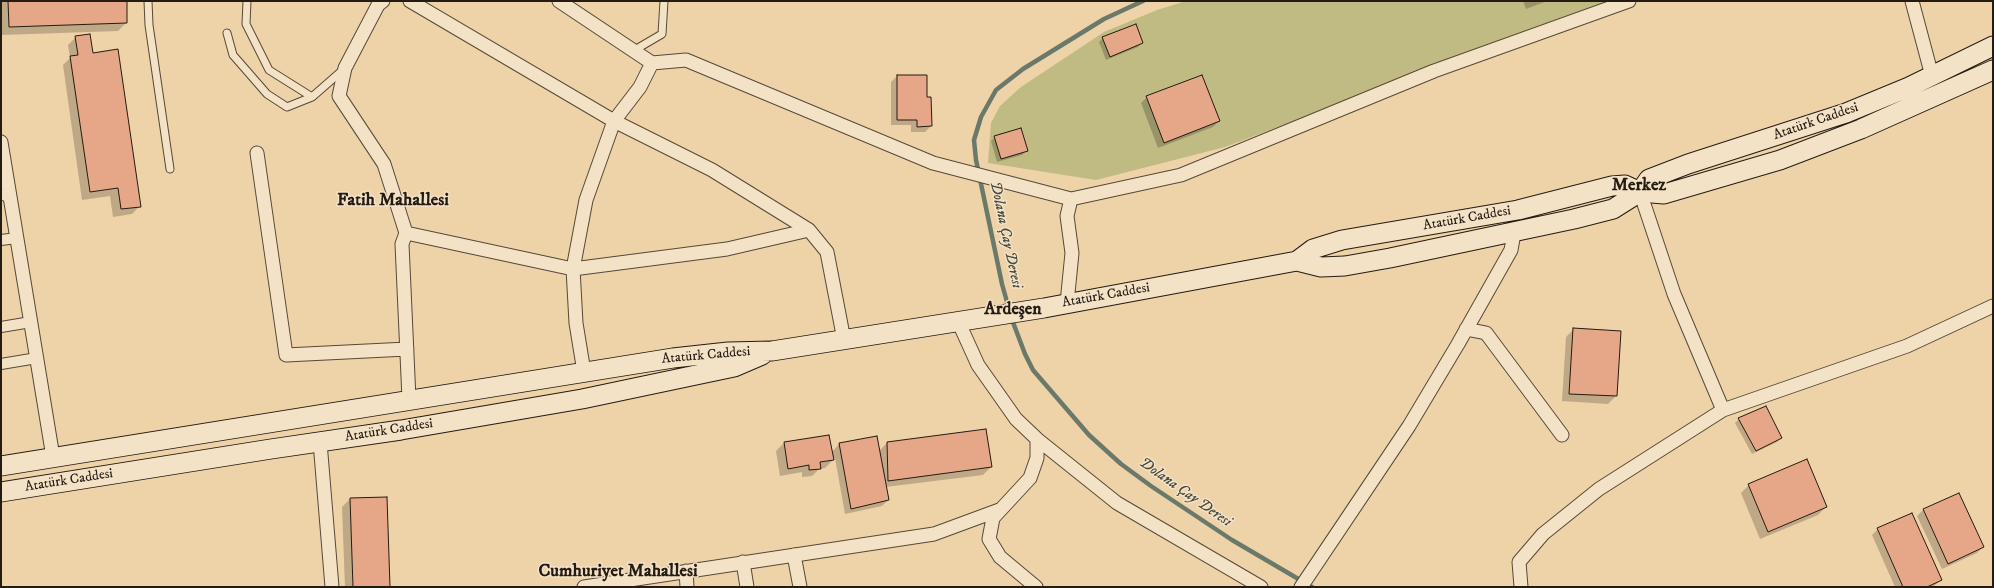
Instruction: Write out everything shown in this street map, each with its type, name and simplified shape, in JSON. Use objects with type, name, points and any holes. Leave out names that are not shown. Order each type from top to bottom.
[{"type":"main road","name":"Atatürk Caddesi","points":[[1,466],[680,357],[728,352],[772,351],[844,340],[1044,308],[1296,261],[1321,267],[1345,266],[1552,224],[1613,209],[1640,192],[1649,179],[1688,164],[1846,113],[1932,76],[1993,46]]},
{"type":"main road","name":"Atatürk Caddesi","points":[[1296,261],[1313,249],[1342,240],[1518,210],[1612,186],[1625,185],[1640,192],[1664,194],[1780,160],[1861,129],[1993,70]]},
{"type":"main road","name":"Atatürk Caddesi","points":[[1,492],[401,430],[566,402],[668,382],[734,367],[772,351]]},
{"type":"street","points":[[383,1],[378,5],[345,68],[339,96],[384,164],[406,233],[402,244],[409,400]]},
{"type":"street","points":[[410,1],[614,121],[712,170],[810,230],[827,252],[844,340]]},
{"type":"street","points":[[560,1],[652,63],[686,60],[933,163],[1071,199],[1181,175],[1434,71],[1629,1]]},
{"type":"street","points":[[1912,1],[1932,76]]},
{"type":"street","points":[[584,372],[576,323],[573,269],[586,200],[614,121],[640,88],[652,63]]},
{"type":"street","points":[[1,142],[6,196],[17,238],[53,457]]},
{"type":"street","points":[[257,153],[286,355],[407,349]]},
{"type":"street","points":[[1640,192],[1674,294],[1723,410]]},
{"type":"street","points":[[1067,303],[1072,253],[1067,216],[1071,199]]},
{"type":"street","points":[[406,233],[573,269],[727,249],[810,230]]},
{"type":"street","points":[[1301,587],[1409,426],[1466,329],[1512,246],[1513,239],[1504,234]]},
{"type":"street","points":[[1,240],[17,238]]},
{"type":"street","points":[[1521,587],[1519,562],[1543,534],[1599,488],[1723,410],[1907,346],[1993,306]]},
{"type":"street","points":[[958,321],[978,365],[1016,419],[1036,439],[1118,503],[1261,587]]},
{"type":"street","points":[[1,327],[31,322]]},
{"type":"street","points":[[1466,329],[1486,333],[1562,434]]},
{"type":"street","points":[[1,364],[37,358]]},
{"type":"street","points":[[1036,439],[1037,458],[1030,478],[993,518],[989,539],[1000,557],[1036,587]]},
{"type":"street","points":[[320,442],[332,587]]},
{"type":"street","points":[[584,587],[606,585],[743,562],[934,534],[999,510]]},
{"type":"street","points":[[794,555],[800,587]]},
{"type":"street","points":[[743,562],[746,587]]},
{"type":"street","points":[[686,571],[688,587]]},
{"type":"lane","points":[[148,1],[149,25],[170,169]]},
{"type":"lane","points":[[247,1],[246,24],[270,70],[312,97]]},
{"type":"lane","points":[[633,51],[662,34],[664,1]]},
{"type":"lane","points":[[227,33],[233,54],[267,94],[287,107],[312,97],[345,68]]},
{"type":"shaded area","points":[[1186,1],[1609,1],[1225,147],[1096,180],[988,163],[991,123],[1000,106],[1021,87],[1104,32],[1157,10]]},
{"type":"building","points":[[8,1],[127,1],[127,23],[9,27]]},
{"type":"building","points":[[1136,24],[1143,43],[1110,57],[1102,37]]},
{"type":"building","points":[[90,34],[93,53],[118,49],[141,207],[121,209],[118,188],[90,192],[70,56],[78,55],[75,36]]},
{"type":"building","points":[[897,75],[927,75],[927,97],[931,97],[932,126],[917,127],[917,120],[897,120]]},
{"type":"building","points":[[1202,75],[1220,121],[1164,143],[1146,96]]},
{"type":"building","points":[[1021,128],[1028,151],[1001,159],[994,136]]},
{"type":"building","points":[[1573,328],[1621,331],[1617,396],[1569,394]]},
{"type":"building","points":[[1766,406],[1782,438],[1756,451],[1738,418]]},
{"type":"building","points":[[986,429],[992,467],[888,481],[887,442]]},
{"type":"building","points":[[829,435],[834,460],[820,462],[821,469],[809,470],[809,465],[788,469],[784,442]]},
{"type":"building","points":[[877,436],[889,500],[851,509],[839,443]]},
{"type":"building","points":[[1807,459],[1827,507],[1768,532],[1748,484]]},
{"type":"building","points":[[1959,493],[1984,547],[1948,564],[1923,509]]},
{"type":"building","points":[[387,497],[390,587],[353,587],[350,498]]},
{"type":"building","points":[[1912,513],[1942,580],[1927,587],[1903,587],[1877,528]]},
{"type":"waterway","name":"Dolana Çay Deresi","points":[[1009,309],[1002,284],[976,160],[974,140],[981,117],[996,90],[1023,69],[1104,19],[1143,1]]},
{"type":"waterway","name":"Dolana Çay Deresi","points":[[1011,317],[1025,354],[1033,370],[1089,435],[1121,464],[1151,486],[1232,540],[1312,587]]},
{"type":"district","name":"Merkez","points":[[1639,186]]},
{"type":"district","name":"Fatih Mahallesi","points":[[393,201]]},
{"type":"district","name":"Ardeşen","points":[[1013,310]]},
{"type":"district","name":"Cumhuriyet Mahallesi","points":[[618,572]]}]
